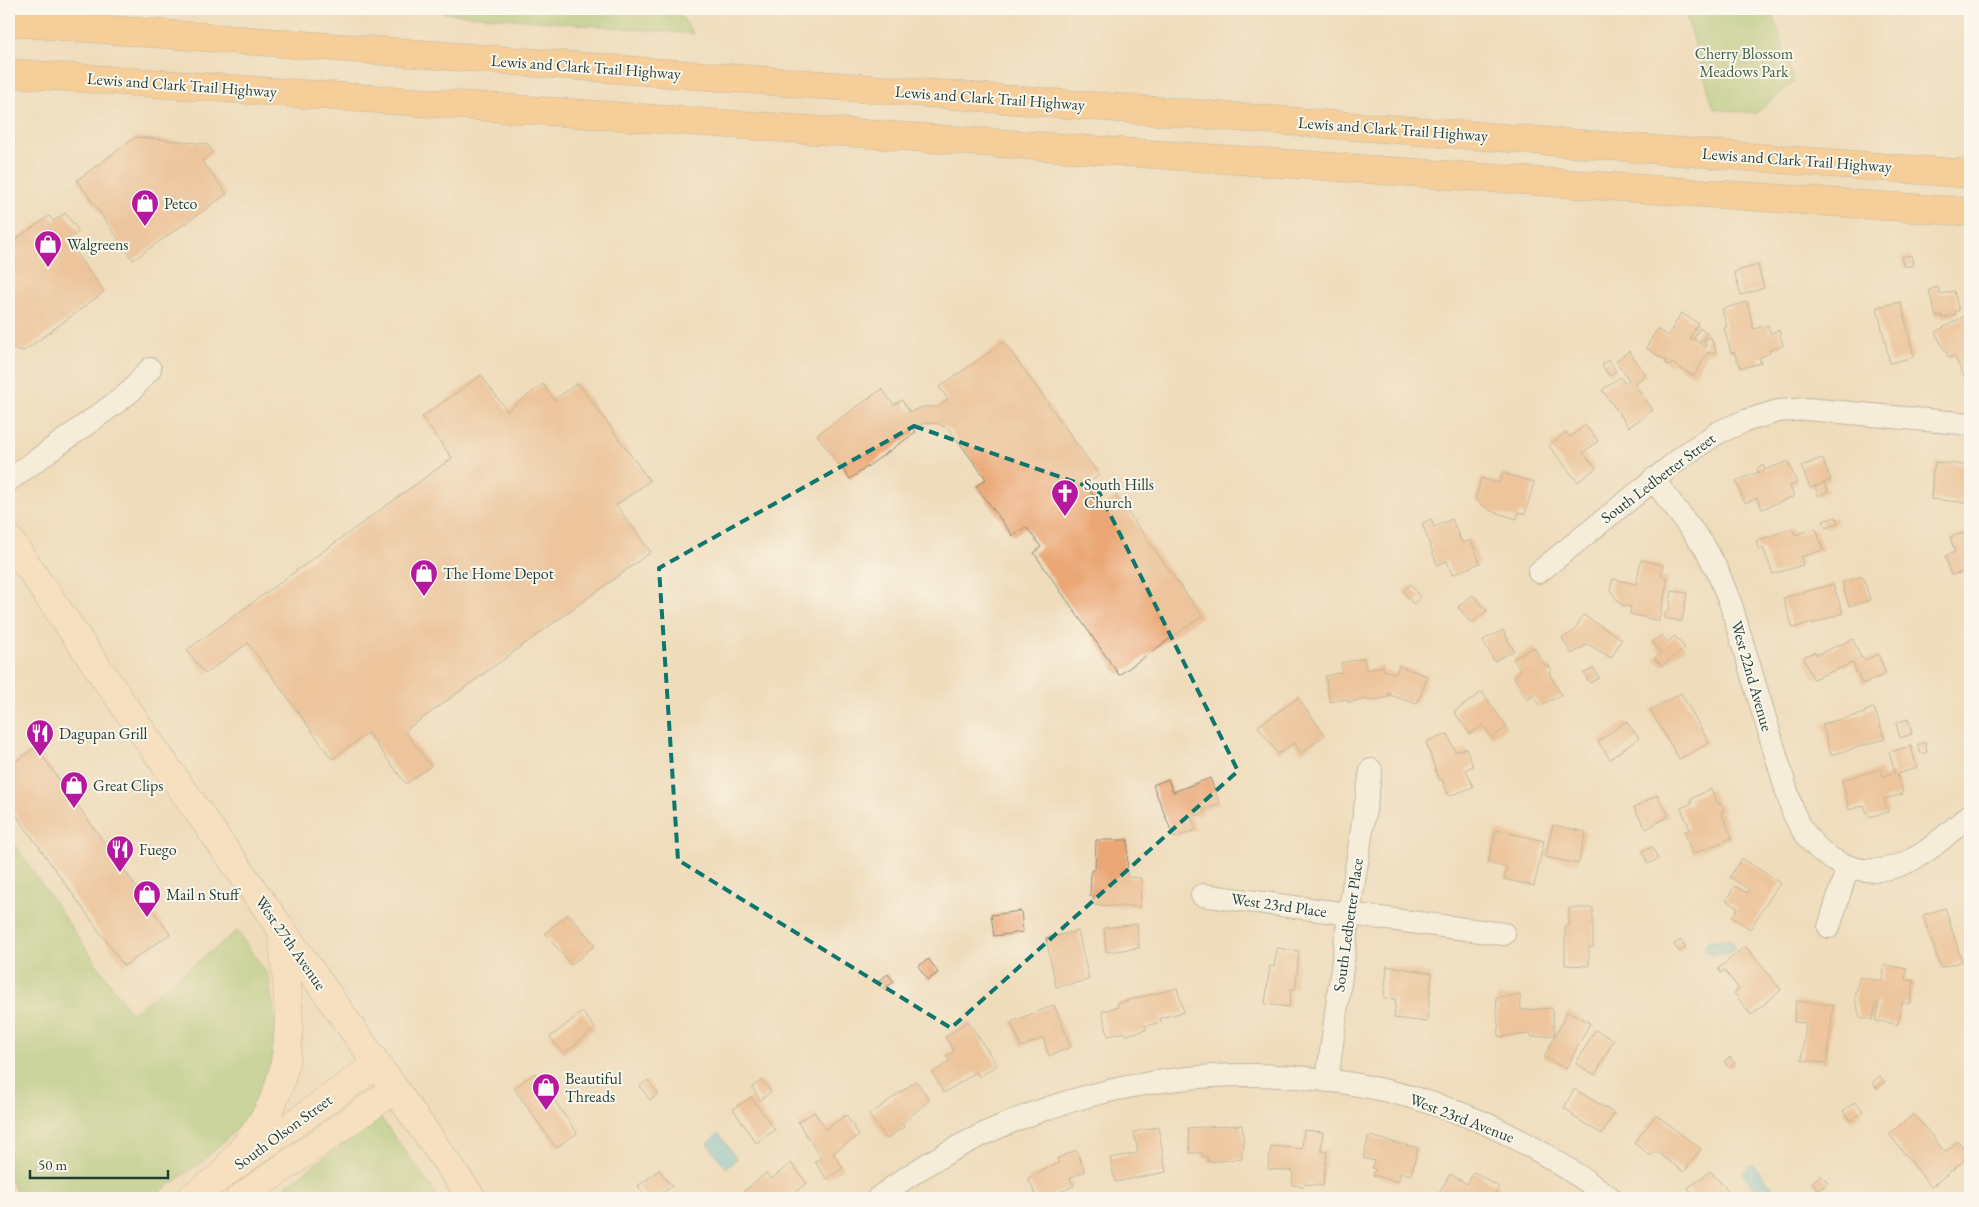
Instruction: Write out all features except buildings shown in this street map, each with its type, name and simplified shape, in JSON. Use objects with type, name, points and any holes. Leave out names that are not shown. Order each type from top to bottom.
[{"type":"highway","name":"Lewis and Clark Trail Highway","points":[[9,22],[1970,174]]},
{"type":"highway","name":"Lewis and Clark Trail Highway","points":[[9,73],[1970,212]]},
{"type":"main road","name":"West 27th Avenue","points":[[9,538],[376,1065],[472,1198]]},
{"type":"main road","points":[[222,1176],[253,1135],[266,1114],[275,1098],[282,1077],[286,1058],[289,1021],[282,930]]},
{"type":"main road","name":"South Olson Street","points":[[190,1198],[376,1065]]},
{"type":"main road","name":"South Olson Street","points":[[240,1198],[394,1090]]},
{"type":"street","points":[[9,480],[131,391],[150,369]]},
{"type":"street","name":"South Ledbetter Street","points":[[1539,572],[1653,479],[1719,432],[1778,411],[1807,409],[1970,424]]},
{"type":"street","name":"West 22nd Avenue","points":[[1653,479],[1704,546],[1717,570],[1731,605],[1792,812],[1808,839],[1822,853],[1836,862],[1868,871],[1890,868],[1919,855],[1970,815]]},
{"type":"street","name":"South Ledbetter Place","points":[[1327,1080],[1371,770]]},
{"type":"street","points":[[1829,927],[1848,866]]},
{"type":"street","name":"West 23rd Place","points":[[1202,895],[1504,934]]},
{"type":"street","points":[[878,1198],[918,1170],[952,1150],[990,1132],[1038,1112],[1104,1091],[1148,1083],[1213,1075],[1296,1076],[1327,1080]]},
{"type":"street","name":"West 23rd Avenue","points":[[1327,1080],[1406,1096],[1440,1106],[1481,1122],[1513,1136],[1551,1158],[1611,1198]]},
{"type":"highlighted area","points":[[914,426],[1098,490],[1238,771],[951,1028],[678,860],[659,568]]},
{"type":"green space","points":[[444,9],[676,9],[694,34],[443,13]]},
{"type":"green space","name":"Cherry Blossom Meadows Park","points":[[1684,9],[1771,9],[1794,82],[1756,113],[1714,109]]},
{"type":"green space","points":[[9,837],[131,1014],[237,931],[269,977],[276,1029],[270,1071],[245,1121],[203,1161],[151,1198],[22,1198],[9,1180]]},
{"type":"green space","points":[[380,1117],[439,1198],[269,1198]]},
{"type":"water","points":[[1727,939],[1734,944],[1734,948],[1730,952],[1710,955],[1705,950],[1705,945],[1708,942]]},
{"type":"water","points":[[719,1134],[737,1159],[726,1168],[707,1143]]},
{"type":"water","points":[[1753,1164],[1774,1189],[1762,1198],[1742,1173]]},
{"type":"place","name":"Petco","points":[[145,227]]},
{"type":"place","name":"Walgreens","points":[[48,268]]},
{"type":"place","name":"South Hills Church","points":[[1065,517]]},
{"type":"place","name":"The Home Depot","points":[[424,597]]},
{"type":"place","name":"Dagupan Grill","points":[[40,757]]},
{"type":"place","name":"Great Clips","points":[[74,809]]},
{"type":"place","name":"Fuego","points":[[120,873]]},
{"type":"place","name":"Mail n Stuff","points":[[147,918]]},
{"type":"place","name":"Beautiful Threads","points":[[546,1111]]}]
